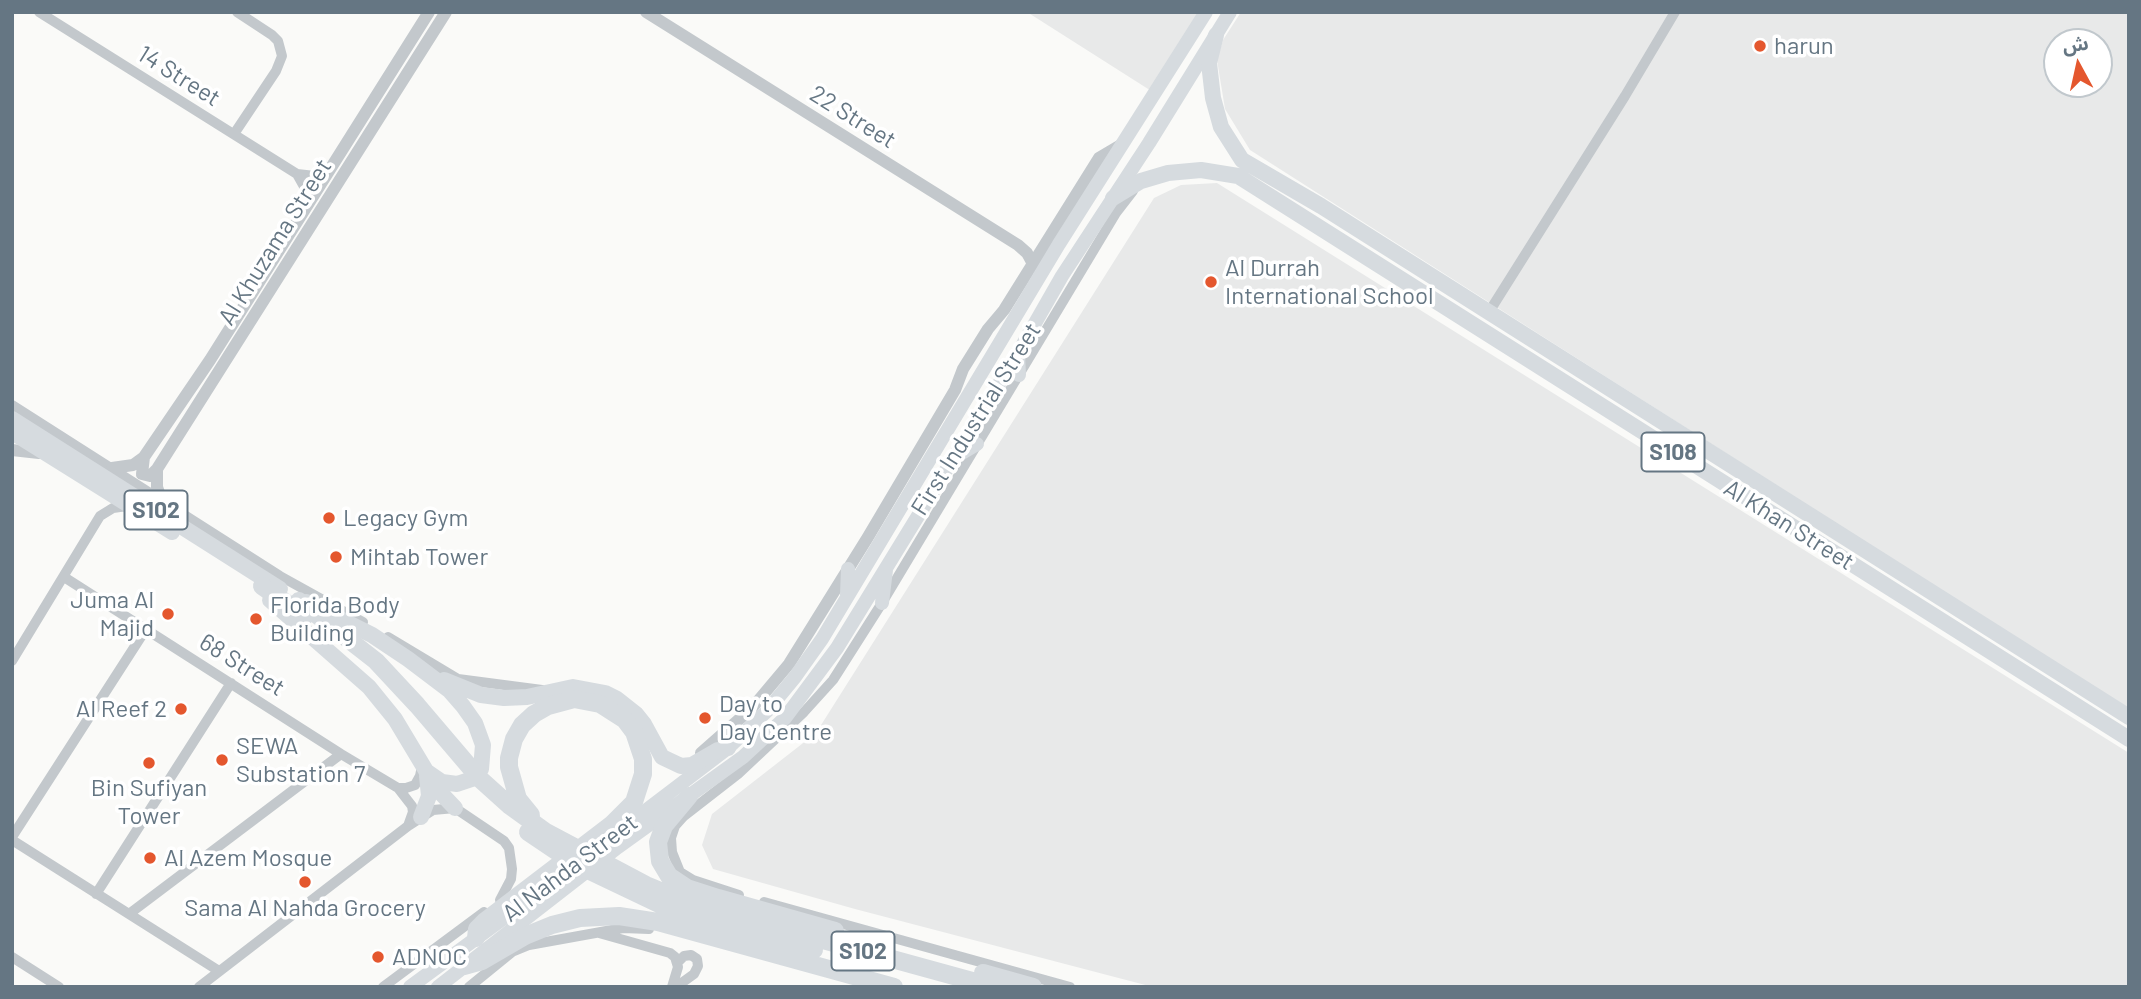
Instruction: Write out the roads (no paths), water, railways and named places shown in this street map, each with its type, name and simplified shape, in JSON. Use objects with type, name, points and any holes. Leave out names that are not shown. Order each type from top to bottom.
[{"type":"highway","name":"S102","points":[[261,586],[313,622],[355,656],[464,762],[491,797],[534,825],[554,843],[727,921],[949,987]]},
{"type":"highway","name":"S102","points":[[299,601],[376,661],[417,705],[441,741]]},
{"type":"highway","points":[[476,938],[480,925],[626,812],[634,802],[643,774],[643,759],[634,732],[611,710],[587,700],[560,701],[534,714],[522,725],[514,739],[509,758],[510,778],[518,799],[554,843]]},
{"type":"highway","points":[[689,796],[664,827],[658,842],[663,869],[678,883],[718,898],[1034,987]]},
{"type":"highway","points":[[464,967],[491,956],[538,930],[580,918],[609,916],[638,918],[894,987]]},
{"type":"highway","name":"S102","points":[[727,921],[994,987]]},
{"type":"main road","name":"First Industrial Street","points":[[728,748],[767,711],[795,677],[847,596],[1059,244],[1206,12]]},
{"type":"main road","name":"First Industrial Street","points":[[689,796],[766,737],[785,718],[830,657],[1062,276],[1230,12]]},
{"type":"main road","points":[[1113,198],[1141,181],[1168,173],[1192,170],[1220,172],[1240,168],[1221,127],[1213,98],[1209,63],[1216,35]]},
{"type":"main road","name":"Al Khan Street","points":[[1240,168],[1321,206],[2129,718]]},
{"type":"main road","name":"Al Khan Street","points":[[1240,168],[2129,739]]},
{"type":"main road","points":[[1043,247],[1059,244]]},
{"type":"main road","points":[[1017,353],[1018,375]]},
{"type":"main road","name":"S102","points":[[12,419],[299,601]]},
{"type":"main road","name":"S102","points":[[12,432],[261,586]]},
{"type":"main road","points":[[951,460],[977,444]]},
{"type":"main road","points":[[162,499],[186,528]]},
{"type":"main road","points":[[882,603],[887,564]]},
{"type":"main road","points":[[847,596],[848,569]]},
{"type":"main road","points":[[261,586],[274,603],[369,687],[395,719],[437,789],[455,808]]},
{"type":"main road","points":[[299,601],[318,606],[372,635],[427,672],[455,696],[469,714],[480,733],[484,755],[477,774],[465,783],[449,784],[442,782],[424,767]]},
{"type":"main road","points":[[427,672],[481,695],[512,698],[580,687],[605,692],[640,719],[662,757],[674,764],[692,765],[718,750],[728,748]]},
{"type":"main road","points":[[777,680],[795,677]]},
{"type":"main road","points":[[766,737],[783,732]]},
{"type":"main road","name":"Al Nahda Street","points":[[410,987],[728,748]]},
{"type":"main road","points":[[415,821],[429,796],[424,767]]},
{"type":"main road","name":"Al Nahda Street","points":[[438,987],[607,855],[689,796]]},
{"type":"street","points":[[234,134],[276,71],[282,56],[281,48],[272,35],[237,12]]},
{"type":"street","name":"Al Khuzama Street","points":[[144,457],[429,12]]},
{"type":"street","name":"Al Khuzama Street","points":[[157,469],[446,12]]},
{"type":"street","name":"22 Street","points":[[646,12],[1018,245],[1027,253],[1033,264]]},
{"type":"street","name":"22 Street","points":[[662,12],[1024,244],[1035,248],[1043,247]]},
{"type":"street","points":[[1489,312],[1675,12]]},
{"type":"street","name":"14 Street","points":[[42,13],[297,174]]},
{"type":"street","points":[[683,766],[732,728],[777,680],[848,569],[955,390],[965,364],[1004,310],[1098,158],[1121,145]]},
{"type":"street","points":[[297,174],[315,176],[326,173]]},
{"type":"street","points":[[297,174],[304,184],[309,203]]},
{"type":"street","points":[[1070,987],[734,894],[693,880],[680,872],[671,845],[679,820],[738,774],[833,680],[1116,212],[1141,181]]},
{"type":"street","points":[[218,371],[213,369],[212,363],[232,331],[232,323]]},
{"type":"street","points":[[12,405],[280,576],[454,677],[550,692]]},
{"type":"street","points":[[12,450],[22,449],[46,454]]},
{"type":"street","points":[[112,468],[132,465],[144,457]]},
{"type":"street","points":[[144,457],[142,474],[150,476],[157,469]]},
{"type":"street","points":[[157,469],[162,499]]},
{"type":"street","points":[[12,661],[100,516],[102,504],[97,486]]},
{"type":"street","points":[[100,516],[113,508],[129,506]]},
{"type":"street","name":"68 Street","points":[[64,577],[398,788]]},
{"type":"street","points":[[146,629],[12,839],[219,971]]},
{"type":"street","points":[[96,894],[231,683]]},
{"type":"street","points":[[129,914],[341,754]]},
{"type":"street","points":[[398,788],[415,785],[424,767]]},
{"type":"street","points":[[398,788],[412,806],[415,821]]},
{"type":"street","points":[[199,987],[433,810],[455,808],[500,837],[509,848],[511,879],[500,900]]},
{"type":"street","points":[[383,987],[544,868],[559,865]]},
{"type":"street","points":[[469,987],[512,953],[537,943],[595,932],[641,928],[689,937],[708,936]]},
{"type":"street","points":[[595,932],[664,950],[678,962]]},
{"type":"street","points":[[691,955],[697,959],[698,966],[694,974],[674,987],[678,962],[684,956],[691,955]]},
{"type":"street","points":[[12,957],[59,987]]},
{"type":"place","name":"harun","points":[[1760,46]]},
{"type":"place","name":"Al Durrah International School","points":[[1211,282]]},
{"type":"place","name":"Legacy Gym","points":[[329,518]]},
{"type":"place","name":"Mihtab Tower","points":[[336,557]]},
{"type":"place","name":"Juma Al Majid","points":[[168,614]]},
{"type":"place","name":"Florida Body Building","points":[[256,619]]},
{"type":"place","name":"Al Reef 2","points":[[181,709]]},
{"type":"place","name":"Day to Day Centre","points":[[705,718]]},
{"type":"place","name":"SEWA Substation 7","points":[[222,760]]},
{"type":"place","name":"Bin Sufiyan Tower","points":[[149,763]]},
{"type":"place","name":"Al Azem Mosque","points":[[150,858]]},
{"type":"place","name":"Sama Al Nahda Grocery","points":[[305,882]]},
{"type":"place","name":"ADNOC","points":[[378,957]]}]
